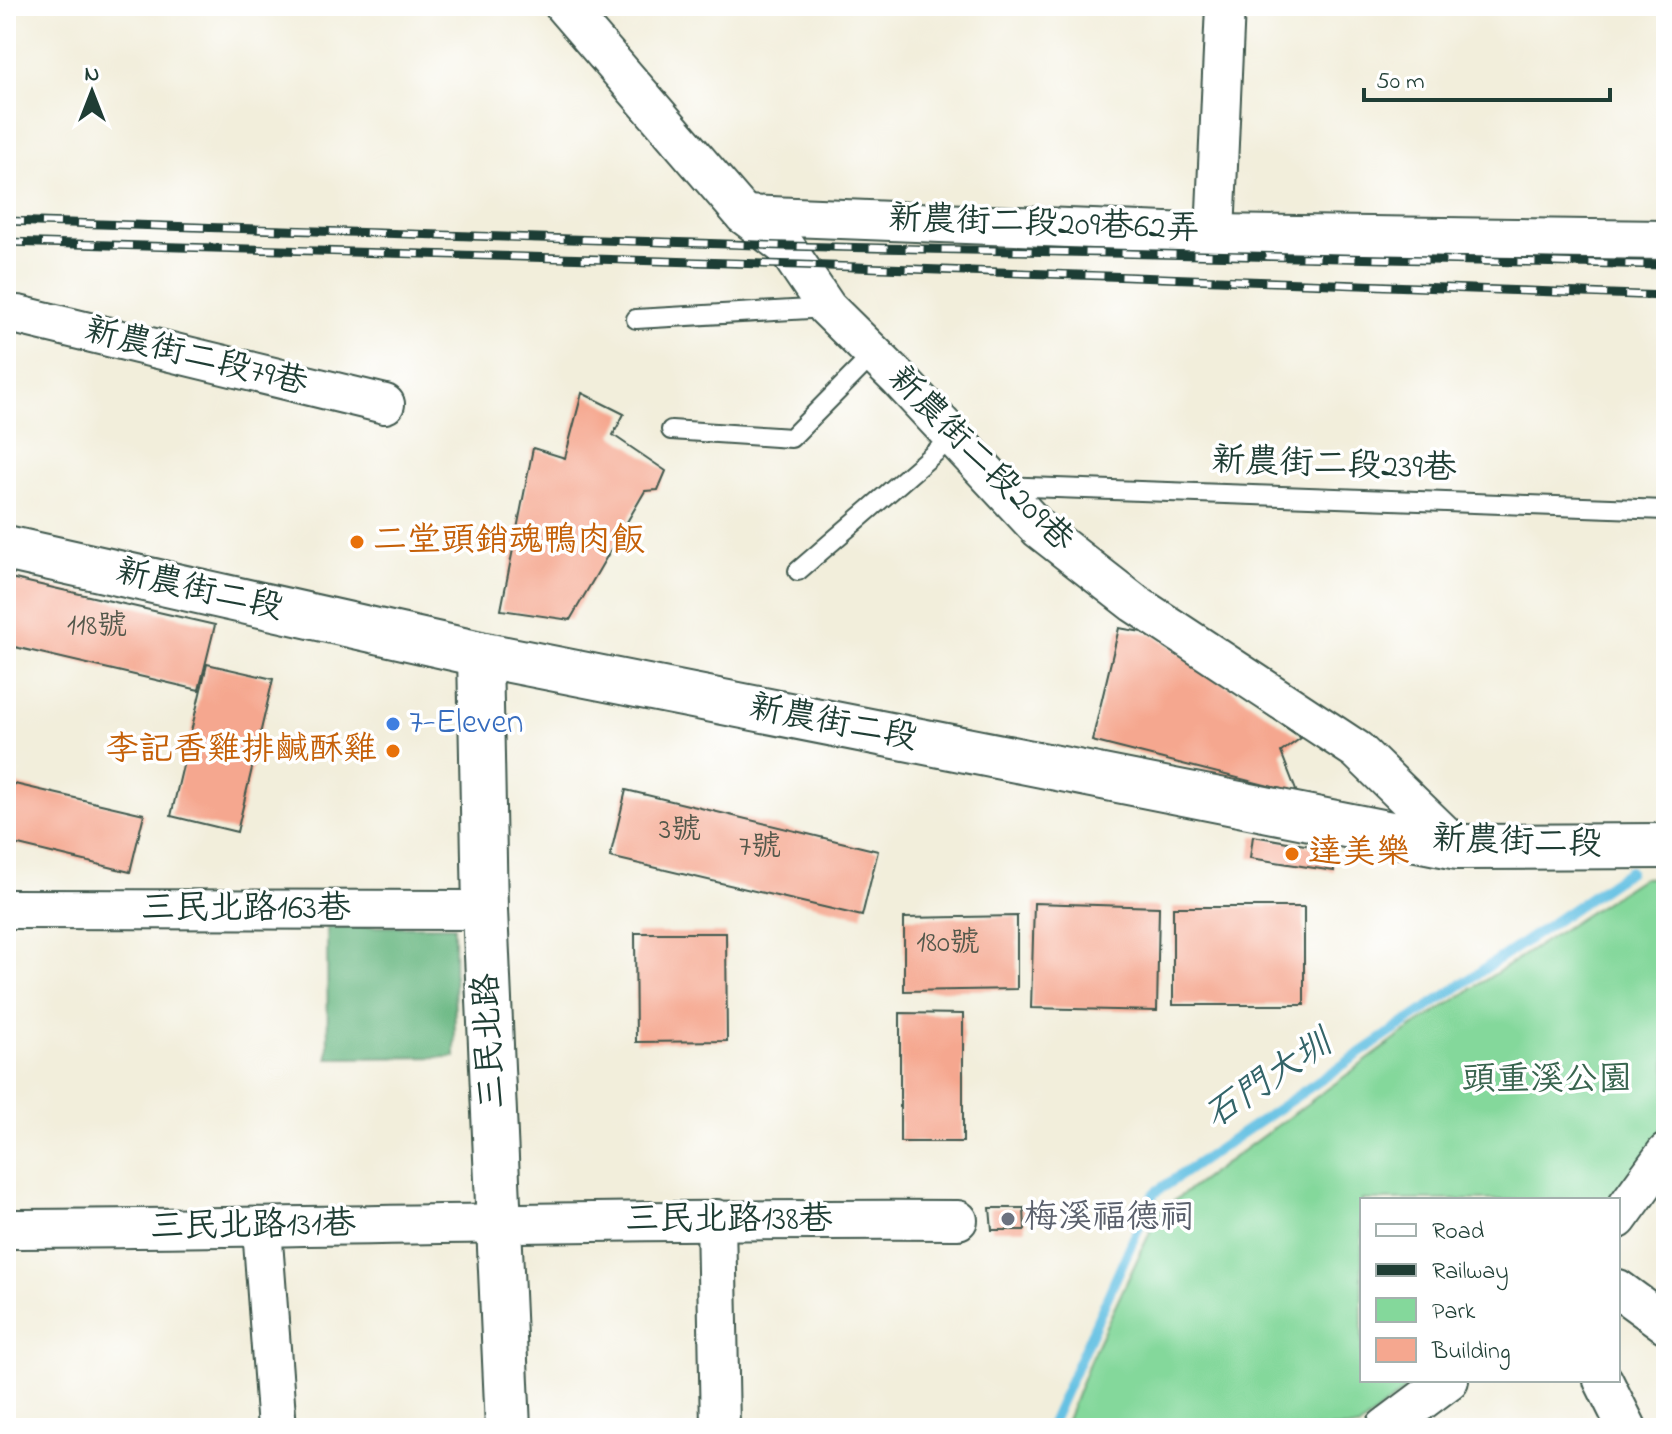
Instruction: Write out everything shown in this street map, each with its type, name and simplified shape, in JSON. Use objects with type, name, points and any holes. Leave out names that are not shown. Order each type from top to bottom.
[{"type":"street","name":"新農街二段209巷","points":[[564,6],[744,215],[785,246],[827,308],[1039,529],[1134,603],[1357,750],[1457,847]]},
{"type":"street","name":"新農街二段209巷62弄","points":[[744,215],[1215,234],[1225,6]]},
{"type":"street","points":[[1215,234],[1666,240]]},
{"type":"street","name":"新農街二段79巷","points":[[6,315],[18,315],[385,404]]},
{"type":"street","name":"新農街二段","points":[[6,548],[480,654],[1457,847],[1666,846]]},
{"type":"street","name":"三民北路","points":[[480,654],[485,910],[508,1428]]},
{"type":"street","name":"三民北路163巷","points":[[6,909],[485,910]]},
{"type":"street","points":[[1620,1216],[1666,1153]]},
{"type":"street","points":[[716,1219],[720,1428]]},
{"type":"street","name":"三民北路138巷","points":[[500,1224],[716,1219],[958,1220]]},
{"type":"street","name":"三民北路131巷","points":[[6,1229],[500,1224]]},
{"type":"street","points":[[262,1228],[277,1428]]},
{"type":"street","points":[[1620,1290],[1666,1324]]},
{"type":"street","points":[[1385,1428],[1446,1382]]},
{"type":"street","points":[[1604,1382],[1627,1428]]},
{"type":"lane","points":[[636,319],[827,308]]},
{"type":"lane","points":[[671,430],[791,438],[874,354]]},
{"type":"lane","points":[[798,571],[953,437]]},
{"type":"lane","name":"新農街二段239巷","points":[[999,486],[1666,510]]},
{"type":"green space","name":"頭重溪公園","points":[[1666,877],[1666,1128],[1614,1198],[1360,1198],[1360,1382],[1415,1382],[1358,1428],[1064,1428],[1090,1360],[1160,1211],[1407,1031],[1642,878]]},
{"type":"green space","points":[[454,926],[455,1057],[328,1058],[327,927]]},
{"type":"building","points":[[582,393],[624,414],[613,435],[666,471],[658,490],[645,491],[570,620],[501,610],[533,448],[565,458]]},
{"type":"building","points":[[6,577],[215,625],[199,690],[6,645]]},
{"type":"building","points":[[1119,628],[1153,634],[1301,738],[1281,752],[1297,793],[1092,741]]},
{"type":"building","points":[[207,664],[273,679],[237,832],[171,816]]},
{"type":"building","points":[[6,782],[144,814],[130,872],[6,842]]},
{"type":"building","points":[[626,790],[878,851],[862,916],[610,857]]},
{"type":"building","name":"達美樂","points":[[1253,836],[1334,850],[1334,871],[1250,858]]},
{"type":"building","points":[[1034,903],[1159,907],[1157,1011],[1031,1008]]},
{"type":"building","points":[[1173,907],[1304,907],[1304,1005],[1173,1005]]},
{"type":"building","points":[[1017,916],[1017,989],[904,991],[904,918]]},
{"type":"building","points":[[635,933],[726,933],[727,1041],[636,1042]]},
{"type":"building","points":[[900,1013],[963,1014],[963,1142],[900,1142]]},
{"type":"building","name":"梅溪福德祠","points":[[990,1208],[1024,1208],[1025,1230],[992,1230]]},
{"type":"waterway","name":"石門大圳","points":[[1049,1428],[1154,1193],[1629,871]]},
{"type":"railway","points":[[6,221],[785,246],[1666,265]]},
{"type":"railway","points":[[6,242],[800,265],[1666,296]]},
{"type":"place","name":"二堂頭銷魂鴨肉飯","points":[[357,542]]},
{"type":"place","name":"7-Eleven","points":[[393,724]]},
{"type":"place","name":"李記香雞排鹹酥雞","points":[[393,751]]},
{"type":"place","name":"達美樂","points":[[1292,854]]},
{"type":"place","name":"梅溪福德祠","points":[[1008,1219]]}]
